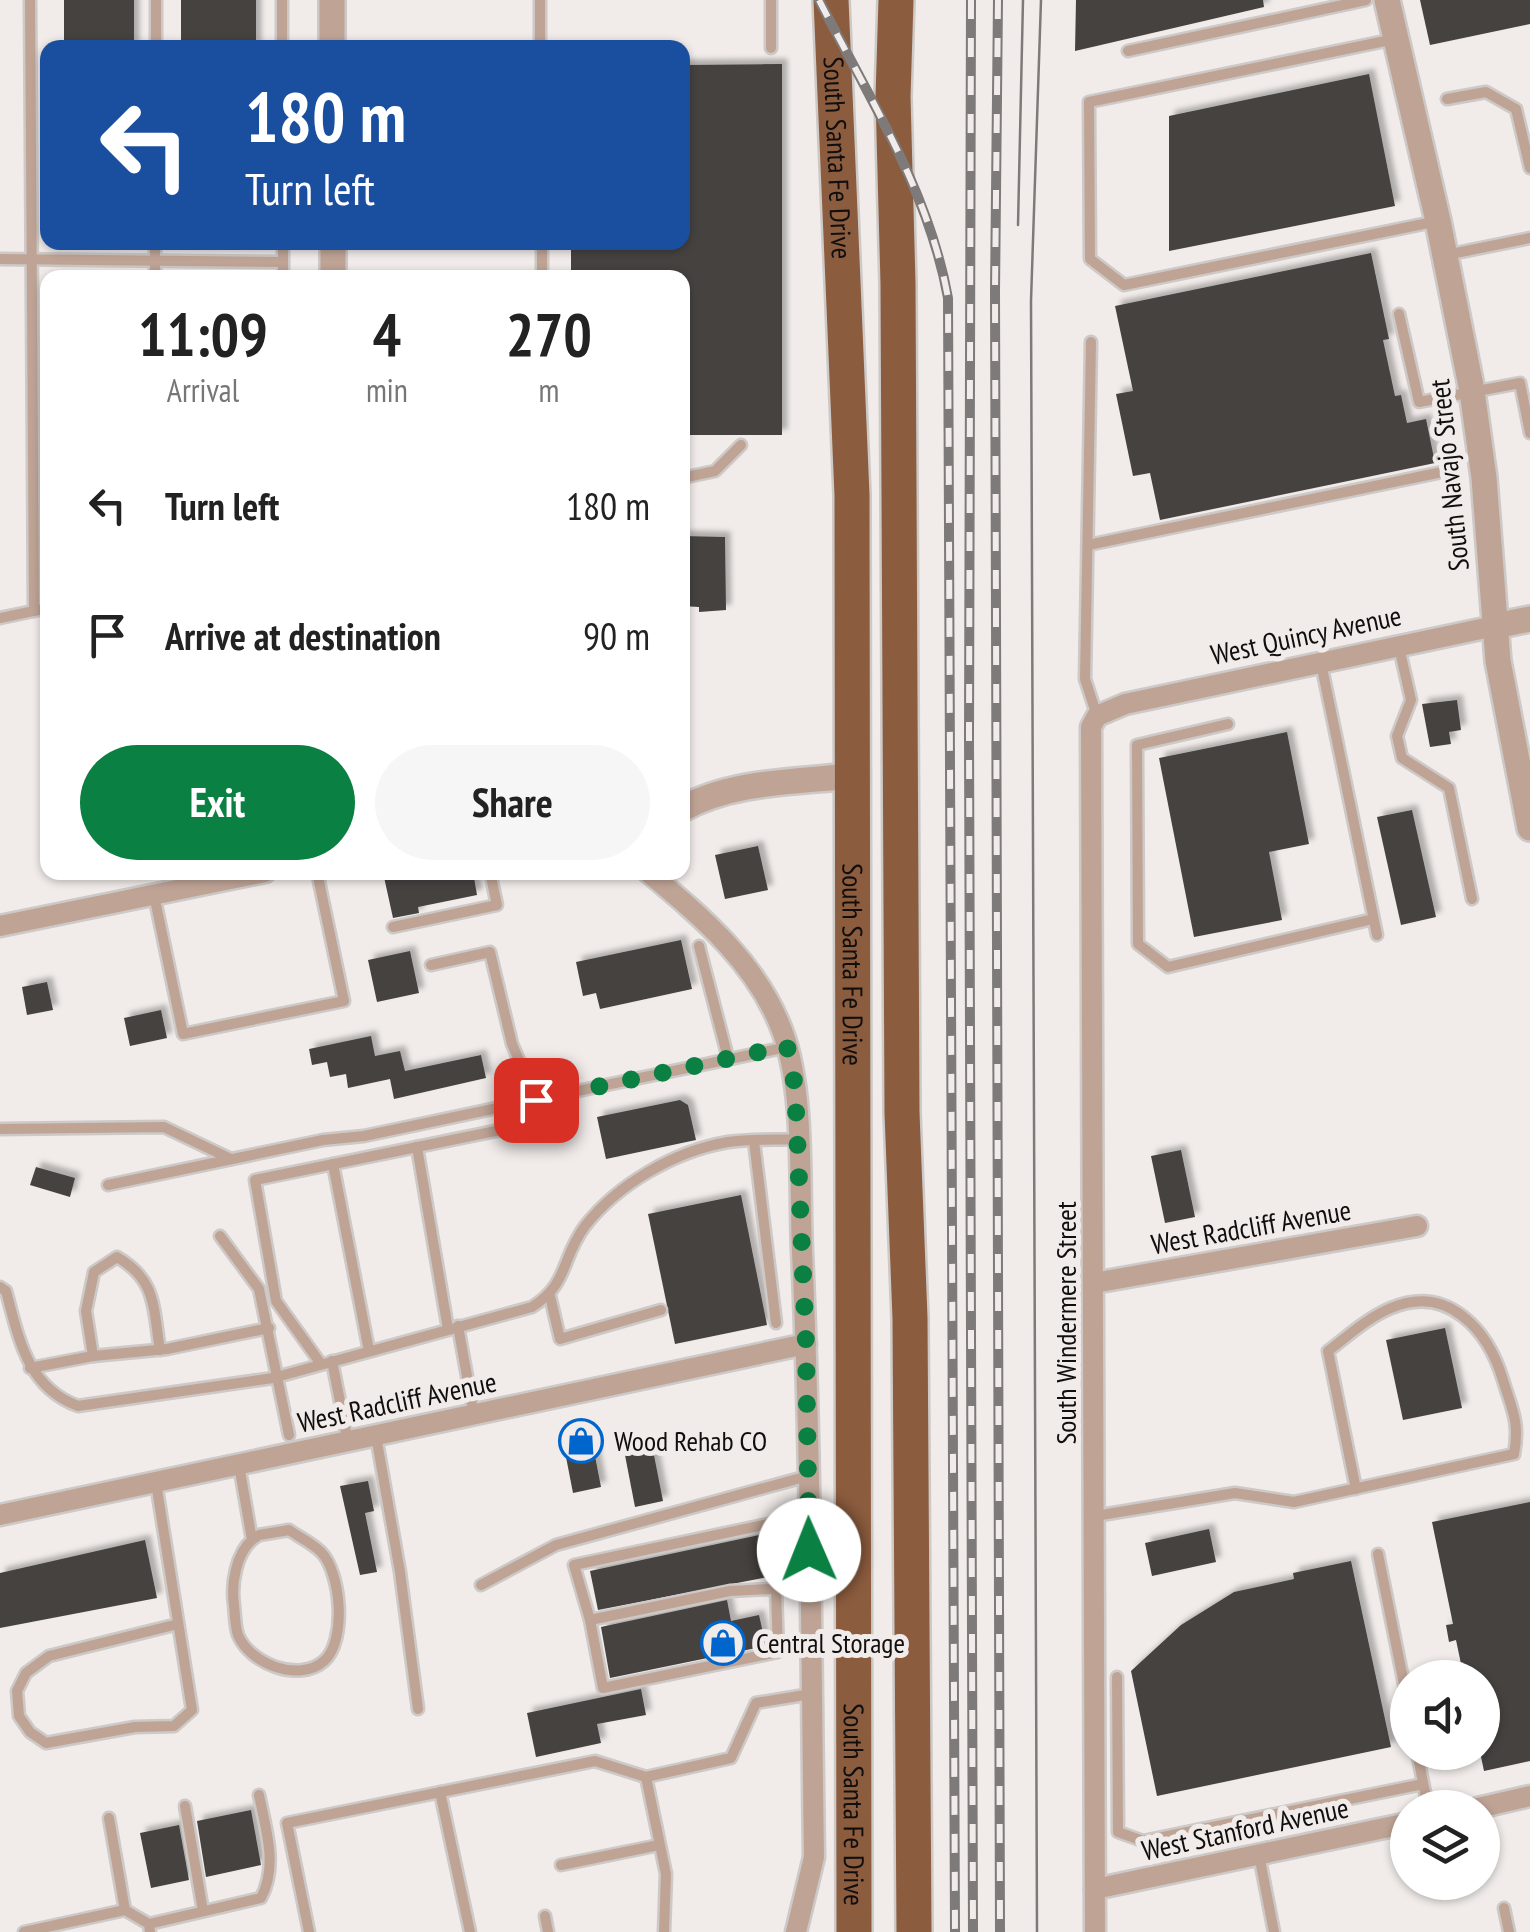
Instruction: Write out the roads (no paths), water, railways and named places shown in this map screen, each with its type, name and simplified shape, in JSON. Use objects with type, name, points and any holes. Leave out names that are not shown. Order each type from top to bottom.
[{"type":"highway","name":"South Santa Fe Drive","points":[[831,0],[850,420],[854,1932]]},
{"type":"highway","name":"South Santa Fe Drive","points":[[896,0],[893,97],[898,283],[902,1094],[910,1318],[914,1932]]},
{"type":"street","points":[[332,0],[332,40]]},
{"type":"street","name":"South Navajo Street","points":[[1387,0],[1446,256],[1472,391],[1486,498],[1503,697],[1530,828]]},
{"type":"street","name":"West Quincy Avenue","points":[[1097,716],[1125,704],[1530,619]]},
{"type":"street","name":"South Windermere Street","points":[[1095,1932],[1090,744],[1091,727],[1097,716]]},
{"type":"street","points":[[690,805],[741,789],[850,776]]},
{"type":"street","points":[[0,926],[154,895],[196,880]]},
{"type":"street","points":[[658,880],[742,960],[766,998],[787,1046],[795,1086],[806,1344],[814,1857],[796,1932]]},
{"type":"street","name":"West Radcliff Avenue","points":[[1094,1283],[1417,1226]]},
{"type":"street","name":"West Radcliff Avenue","points":[[0,1515],[806,1344]]},
{"type":"street","points":[[1500,1803],[1530,1796]]},
{"type":"street","name":"West Stanford Avenue","points":[[1095,1890],[1390,1827]]},
{"type":"lane","points":[[30,0],[34,611]]},
{"type":"lane","points":[[156,0],[156,40]]},
{"type":"lane","points":[[282,0],[282,40]]},
{"type":"lane","points":[[540,0],[540,40]]},
{"type":"lane","points":[[770,0],[771,48]]},
{"type":"lane","points":[[1128,50],[1366,0]]},
{"type":"lane","points":[[1396,39],[1090,102],[1090,259],[1124,285],[1438,221]]},
{"type":"lane","points":[[1447,99],[1486,92],[1516,109],[1530,168]]},
{"type":"lane","points":[[1446,256],[1530,238]]},
{"type":"lane","points":[[154,270],[155,250]]},
{"type":"lane","points":[[283,250],[283,270]]},
{"type":"lane","points":[[0,260],[283,262]]},
{"type":"lane","points":[[1399,314],[1419,402],[1520,383],[1530,433]]},
{"type":"lane","points":[[1091,342],[1085,678],[1097,716]]},
{"type":"lane","points":[[690,476],[715,471],[741,444]]},
{"type":"lane","points":[[1088,545],[1452,470]]},
{"type":"lane","points":[[0,618],[40,610]]},
{"type":"lane","points":[[1398,647],[1410,700],[1397,736],[1402,758],[1449,788],[1472,899]]},
{"type":"lane","points":[[1321,663],[1376,935]]},
{"type":"lane","points":[[1228,724],[1137,745],[1138,944],[1168,967],[1373,919]]},
{"type":"lane","points":[[154,895],[183,1034],[344,1000],[319,880]]},
{"type":"lane","points":[[392,926],[497,905],[492,880]]},
{"type":"lane","points":[[699,946],[728,1058]]},
{"type":"lane","points":[[431,964],[490,952],[512,1044],[536,1100]]},
{"type":"lane","points":[[108,1185],[323,1140],[364,1136],[787,1046]]},
{"type":"lane","points":[[346,1432],[326,1363],[276,1300],[255,1180],[569,1116]]},
{"type":"lane","points":[[0,1129],[164,1127],[231,1159]]},
{"type":"lane","points":[[0,1286],[6,1291],[30,1368],[58,1398],[78,1406],[279,1376],[532,1307],[550,1296],[561,1280],[567,1256],[585,1226],[638,1178],[689,1153],[729,1142],[797,1139]]},
{"type":"lane","points":[[754,1141],[776,1323]]},
{"type":"lane","points":[[417,1147],[472,1404]]},
{"type":"lane","points":[[333,1164],[369,1351]]},
{"type":"lane","points":[[220,1236],[259,1289],[289,1435]]},
{"type":"lane","points":[[94,1356],[86,1311],[94,1272],[117,1257],[136,1268],[150,1286],[160,1350]]},
{"type":"lane","points":[[550,1296],[560,1339],[661,1310]]},
{"type":"lane","points":[[1094,1516],[1235,1493],[1294,1502],[1356,1489],[1514,1454],[1518,1431],[1496,1356],[1473,1321],[1442,1305],[1421,1301],[1394,1306],[1368,1320],[1328,1352],[1356,1489]]},
{"type":"lane","points":[[30,1368],[94,1356],[160,1350],[269,1328]]},
{"type":"lane","points":[[376,1435],[418,1709]]},
{"type":"lane","points":[[239,1464],[252,1540]]},
{"type":"lane","points":[[481,1585],[556,1546],[808,1476]]},
{"type":"lane","points":[[156,1482],[192,1710],[174,1726],[135,1727],[46,1743],[30,1732],[20,1716],[17,1691],[26,1672],[49,1656],[178,1624]]},
{"type":"lane","points":[[773,1522],[574,1565],[603,1688],[778,1652],[776,1589]]},
{"type":"lane","points":[[289,1530],[324,1554],[336,1586],[339,1635],[324,1661],[298,1672],[258,1661],[238,1636],[232,1586],[246,1546],[252,1540],[260,1534],[289,1530]]},
{"type":"lane","points":[[1378,1554],[1399,1660]]},
{"type":"lane","points":[[590,1620],[730,1591],[810,1588]]},
{"type":"lane","points":[[1117,1677],[1118,1832],[1143,1841],[1423,1784]]},
{"type":"lane","points":[[310,1932],[288,1823],[595,1760],[646,1777],[731,1758],[756,1703],[812,1694]]},
{"type":"lane","points":[[1420,1770],[1424,1790]]},
{"type":"lane","points":[[646,1777],[666,1874],[664,1932]]},
{"type":"lane","points":[[440,1792],[470,1932]]},
{"type":"lane","points":[[109,1818],[125,1910],[149,1928],[261,1898],[270,1881],[270,1848],[259,1796]]},
{"type":"lane","points":[[185,1806],[202,1911]]},
{"type":"lane","points":[[561,1865],[659,1845]]},
{"type":"lane","points":[[1259,1854],[1274,1932]]},
{"type":"lane","points":[[1504,1908],[1509,1932]]},
{"type":"lane","points":[[24,1932],[125,1910]]},
{"type":"lane","points":[[545,1916],[548,1932]]},
{"type":"tram line","points":[[1018,225],[1023,0]]},
{"type":"tram line","points":[[1037,1932],[1031,301],[1041,0]]},
{"type":"railway","points":[[819,0],[912,182],[939,258],[948,298],[955,1932]]},
{"type":"railway","points":[[971,0],[973,1932]]},
{"type":"railway","points":[[998,0],[995,292],[1000,1932]]},
{"type":"place","name":"Wood Rehab CO","points":[[581,1441]]},
{"type":"place","name":"Central Storage","points":[[723,1643]]}]
